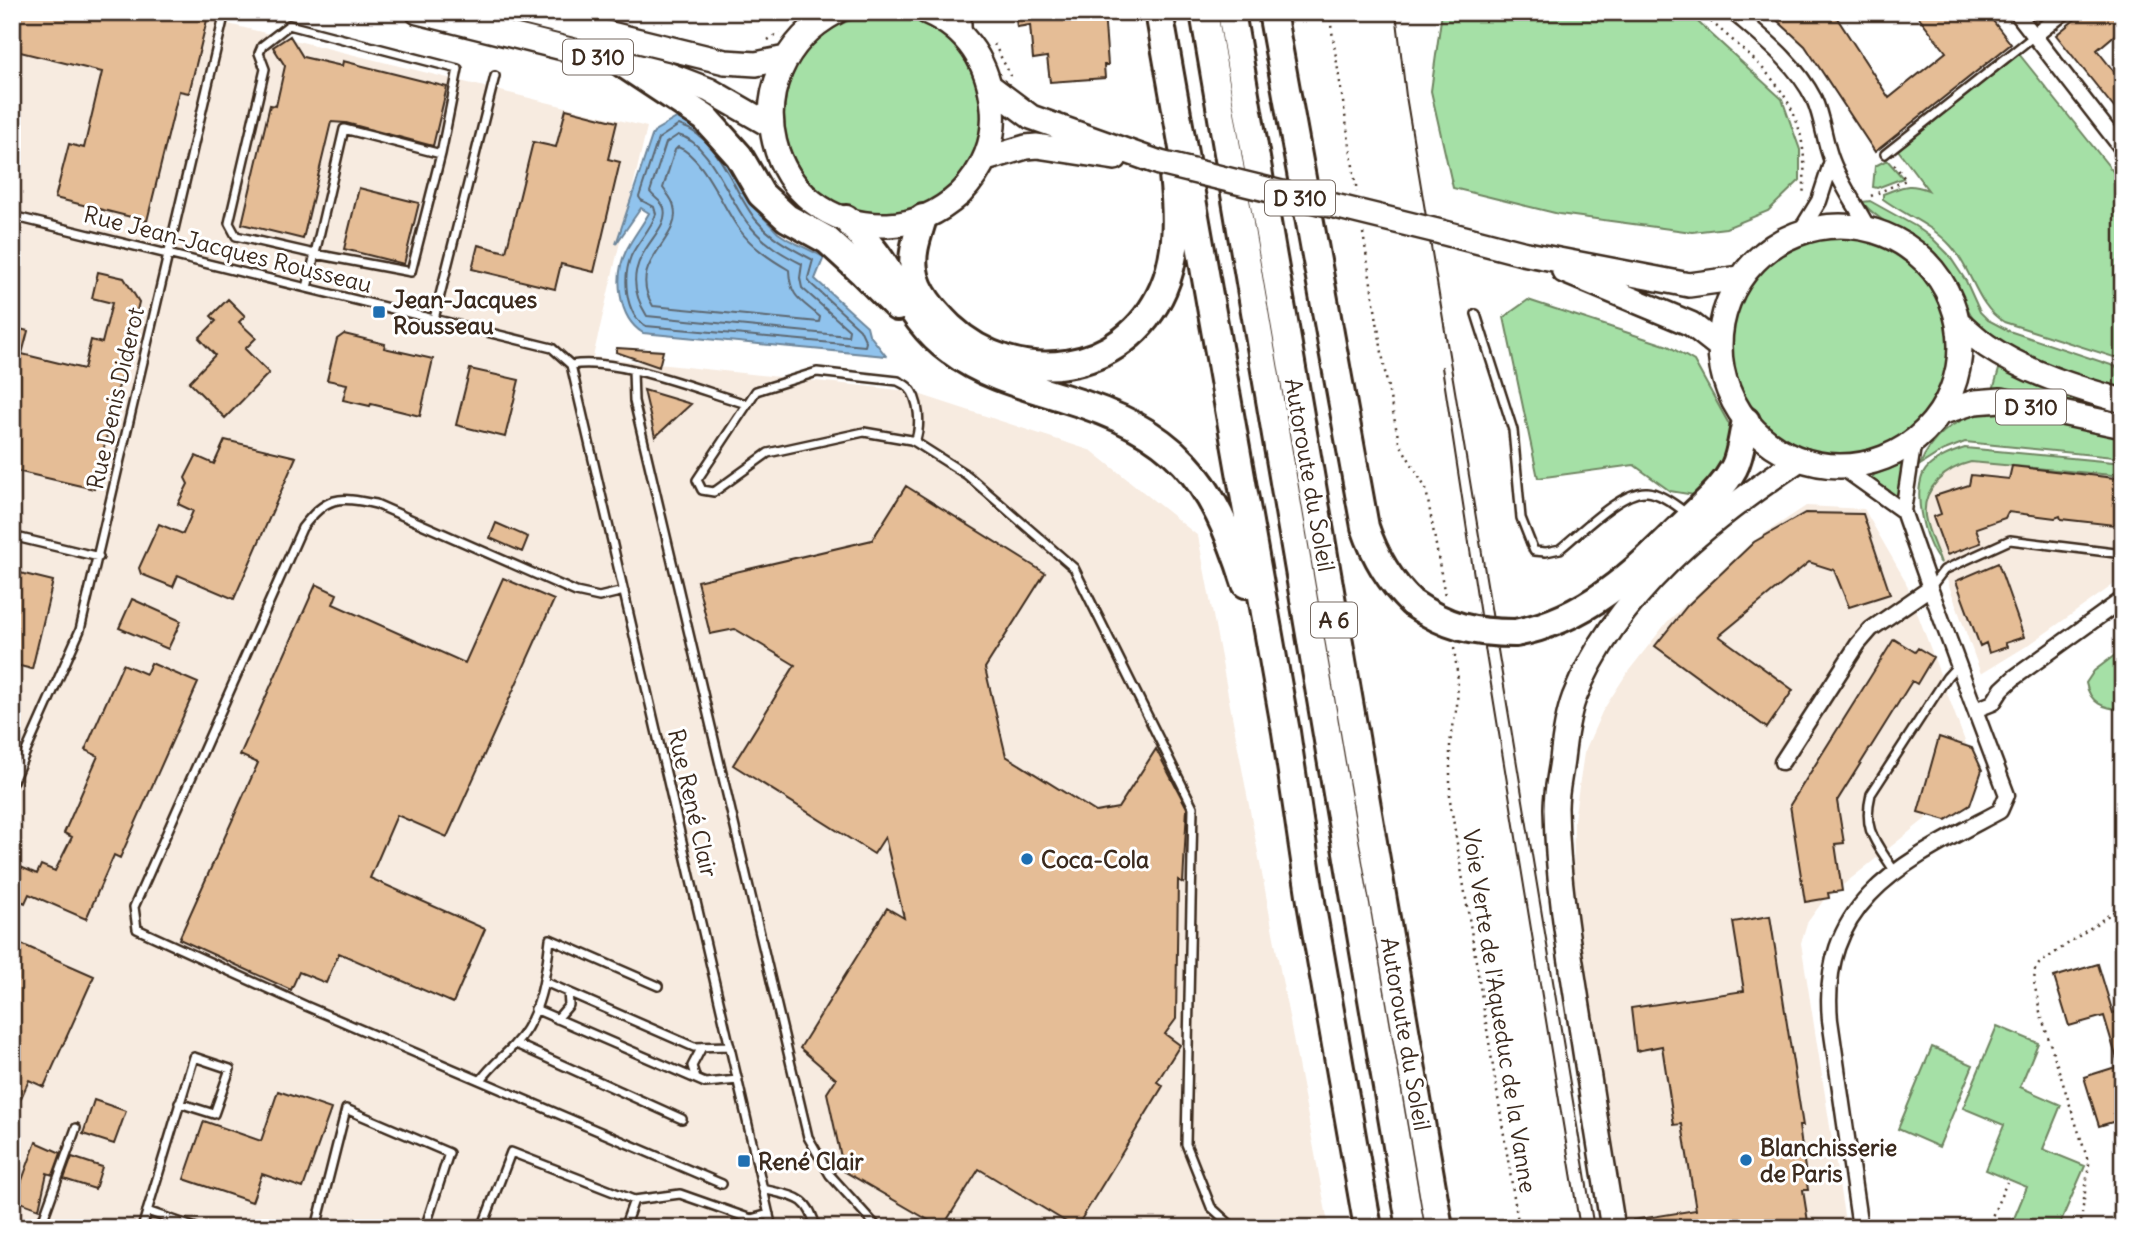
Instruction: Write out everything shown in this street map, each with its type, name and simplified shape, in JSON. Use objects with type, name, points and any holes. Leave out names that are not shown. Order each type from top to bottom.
[{"type":"highway","points":[[923,218],[913,256],[916,280],[928,304],[966,341],[996,358],[1031,366],[1065,365],[1108,349],[1123,340],[1146,316],[1163,289],[1172,264],[1176,238],[1158,12]]},
{"type":"highway","points":[[1158,12],[1286,732],[1312,908]]},
{"type":"highway","name":"Autoroute du Soleil","points":[[1204,12],[1411,1228]]},
{"type":"highway","name":"Autoroute du Soleil","points":[[1231,12],[1439,1228]]},
{"type":"highway","points":[[1272,12],[1365,527],[1382,567],[1395,587],[1412,603],[1432,616],[1464,629],[1487,633],[1515,633],[1539,629],[1583,610],[1652,555],[1718,493],[1736,466],[1746,421]]},
{"type":"highway","points":[[622,63],[705,118],[739,156],[761,194],[786,218],[827,240],[905,316],[939,342],[967,361],[1006,380],[1093,406],[1128,421],[1165,445],[1202,484],[1228,531],[1259,628],[1368,1228]]},
{"type":"highway","points":[[846,219],[869,244],[906,302],[939,342]]},
{"type":"main road","name":"D 310","points":[[418,12],[667,74],[709,90],[770,125]]},
{"type":"main road","name":"D 310","points":[[520,12],[725,62],[756,64],[786,58]]},
{"type":"main road","points":[[836,12],[811,28],[797,41],[786,58],[774,88],[770,125],[786,170],[800,190],[831,213],[846,219],[879,225],[923,218],[948,204],[972,182],[986,159],[994,116],[991,87],[979,58],[964,37],[949,24],[928,12]]},
{"type":"main road","name":"D 310","points":[[991,87],[1031,117],[1160,163],[1522,253],[1689,285],[1740,278]]},
{"type":"main road","name":"D 310","points":[[986,159],[1037,146],[1160,163]]},
{"type":"main road","points":[[1842,225],[1868,229],[1898,240],[1919,256],[1939,277],[1951,299],[1958,322],[1958,370],[1940,413],[1914,440],[1896,452],[1875,460],[1840,466],[1800,459],[1774,446],[1746,421],[1725,382],[1719,346],[1725,310],[1740,278],[1767,250],[1800,232],[1820,227],[1842,225]]},
{"type":"main road","name":"D 310","points":[[1522,253],[1691,324],[1719,346]]},
{"type":"main road","name":"D 310","points":[[1958,322],[1988,346],[2031,369],[2077,388],[2123,401]]},
{"type":"main road","name":"D 310","points":[[1940,413],[1975,402],[2001,400],[2123,426]]},
{"type":"main road","points":[[1613,1228],[1564,915],[1556,805],[1564,740],[1573,699],[1596,653],[1625,611],[1676,553],[1764,483],[1800,459]]},
{"type":"street","points":[[963,12],[964,37]]},
{"type":"street","points":[[1733,12],[1765,38],[1796,71],[1813,99],[1825,131],[1832,162],[1868,229]]},
{"type":"street","points":[[2016,12],[2123,150]]},
{"type":"street","points":[[2035,36],[2064,12]]},
{"type":"street","points":[[1800,232],[1819,201],[1832,162]]},
{"type":"street","points":[[1860,1228],[1828,999],[1836,951],[1857,908],[1880,884],[1912,858],[2000,811],[2007,795],[1903,511],[1914,440]]},
{"type":"street","points":[[1840,466],[1903,511]]},
{"type":"street","points":[[1782,762],[1858,643],[1878,623],[1930,588]]},
{"type":"street","points":[[1975,710],[1993,703],[2015,677],[2123,599]]},
{"type":"lane","name":"Rue Denis Diderot","points":[[12,783],[80,630],[225,12]]},
{"type":"lane","points":[[289,25],[458,69],[442,154],[411,272],[236,236],[229,223],[265,69],[259,53],[262,47],[289,25]]},
{"type":"lane","points":[[1885,154],[2035,36]]},
{"type":"lane","points":[[433,319],[495,76]]},
{"type":"lane","points":[[307,288],[344,129],[442,154]]},
{"type":"lane","name":"Rue Jean-Jacques Rousseau","points":[[12,216],[552,348],[571,365]]},
{"type":"lane","points":[[1476,314],[1513,430],[1521,518],[1534,551],[1560,549],[1627,496],[1648,492],[1675,504],[1691,517]]},
{"type":"lane","points":[[571,365],[590,362],[633,370],[747,404]]},
{"type":"lane","name":"Rue René Clair","points":[[571,365],[772,1228]]},
{"type":"lane","points":[[633,370],[634,401],[808,1137],[830,1175],[878,1228]]},
{"type":"lane","points":[[915,442],[920,429],[918,413],[909,387],[898,381],[817,372],[756,391],[697,480],[702,490],[715,492],[768,453],[864,432],[911,440],[967,475],[1074,568],[1193,807],[1186,1144],[1211,1207],[1234,1228]]},
{"type":"lane","points":[[624,591],[599,597],[576,592],[376,504],[352,499],[330,501],[316,510],[302,528],[134,907],[137,929],[306,1006],[722,1184]]},
{"type":"lane","points":[[12,536],[99,557]]},
{"type":"lane","points":[[1930,588],[1944,570],[2010,540],[2123,554]]},
{"type":"lane","points":[[1895,872],[1869,831],[1866,813],[1871,794],[1958,664]]},
{"type":"lane","points":[[481,1080],[494,1063],[516,1044],[536,1009],[545,982],[550,939],[658,986]]},
{"type":"lane","points":[[545,982],[694,1046],[730,1046]]},
{"type":"lane","points":[[558,1018],[569,1005],[568,992]]},
{"type":"lane","points":[[536,1009],[705,1083],[738,1080]]},
{"type":"lane","points":[[516,1044],[682,1119]]},
{"type":"lane","points":[[696,1079],[692,1066],[702,1047]]},
{"type":"lane","points":[[142,1228],[179,1103],[194,1057],[230,1069],[214,1114],[179,1103]]},
{"type":"lane","points":[[316,1228],[346,1109],[449,1153],[425,1228]]},
{"type":"lane","points":[[40,1228],[76,1128]]},
{"type":"lane","points":[[482,1228],[511,1152],[635,1200],[680,1194],[751,1219],[769,1214]]},
{"type":"lane","points":[[763,1189],[799,1198],[812,1211],[816,1228]]},
{"type":"lane","points":[[624,1228],[635,1200]]},
{"type":"lane","points":[[147,1211],[196,1228]]},
{"type":"path","points":[[1329,12],[1359,203]]},
{"type":"path","points":[[1700,12],[1767,71],[1783,93],[1800,128],[1805,157],[1802,204]]},
{"type":"path","points":[[763,44],[786,29]]},
{"type":"path","points":[[990,39],[1012,78]]},
{"type":"path","points":[[1871,196],[1906,180],[1885,154]]},
{"type":"path","points":[[1363,230],[1386,378],[1399,442],[1426,489],[1446,599]]},
{"type":"path","name":"Voie Verte de l'Aqueduc de la Vanne","points":[[1452,640],[1458,679],[1457,706],[1450,743],[1450,800],[1519,1228]]},
{"type":"path","points":[[2080,1228],[2089,1164],[2040,1012],[2034,982],[2035,970],[2039,964],[2123,905]]},
{"type":"path","points":[[1987,1228],[2007,1182]]},
{"type":"shaded area","points":[[12,12],[180,12],[647,127],[593,357],[909,391],[1092,451],[1198,536],[1329,1228],[12,1228]]},
{"type":"shaded area","points":[[1971,462],[2123,476],[2123,578],[2030,644],[1981,674],[1925,519],[1927,496],[1931,488],[1950,470]]},
{"type":"shaded area","points":[[1806,506],[1864,509],[1905,580],[1966,744],[1972,768],[1959,792],[1823,901],[1807,923],[1801,943],[1846,1228],[1624,1228],[1582,968],[1573,893],[1574,820],[1584,753],[1602,712],[1627,673],[1667,622],[1752,542]]},
{"type":"green space","points":[[1442,12],[1687,12],[1782,99],[1800,150],[1800,180],[1768,211],[1726,228],[1692,232],[1559,214],[1453,188],[1431,91]]},
{"type":"green space","points":[[885,14],[905,16],[923,22],[941,31],[956,44],[969,59],[978,77],[984,95],[984,135],[978,153],[969,171],[956,186],[941,199],[923,208],[905,214],[885,216],[865,214],[847,208],[829,199],[814,186],[801,171],[792,153],[786,135],[784,115],[786,95],[792,77],[801,59],[814,44],[829,31],[847,22],[865,16]]},
{"type":"green space","points":[[2019,54],[2123,184],[2123,360],[2004,322],[1987,307],[1951,246],[1927,226],[1883,199],[1883,194],[1905,186],[1928,190],[1898,150]]},
{"type":"green space","points":[[1887,160],[1903,178],[1877,188],[1873,187],[1875,166]]},
{"type":"green space","points":[[1870,201],[1915,226],[1948,254],[1966,281],[1980,312],[1988,320],[2009,331],[2123,369],[2123,391],[2043,364],[2002,343],[1986,331],[1974,319],[1936,255],[1879,217],[1862,202]]},
{"type":"green space","points":[[1838,237],[1859,239],[1890,250],[1916,269],[1935,295],[1946,326],[1946,368],[1935,399],[1916,425],[1890,444],[1859,455],[1838,457],[1817,455],[1786,444],[1760,425],[1741,399],[1730,368],[1728,347],[1730,326],[1741,295],[1760,269],[1786,250],[1817,239]]},
{"type":"green space","points":[[1528,300],[1668,346],[1694,361],[1730,426],[1724,465],[1694,495],[1670,491],[1634,465],[1538,478],[1504,317]]},
{"type":"green space","points":[[2000,366],[2123,408],[2123,418],[1993,390]]},
{"type":"green space","points":[[1985,412],[2004,412],[2123,435],[2123,458],[1965,442],[1942,451],[1920,465],[1931,445],[1946,430],[1964,419]]},
{"type":"green space","points":[[1965,448],[2123,463],[2123,476],[1971,462],[1953,469],[1932,488],[1925,506],[1928,528],[1941,563],[1930,544],[1922,520],[1920,484],[1926,469],[1935,461]]},
{"type":"green space","points":[[1904,465],[1899,498],[1896,499],[1871,479],[1875,474]]},
{"type":"green space","points":[[2123,649],[2123,710],[2099,704],[2091,696],[2086,683],[2094,671]]},
{"type":"green space","points":[[1997,1026],[2038,1043],[2020,1087],[2061,1105],[2043,1149],[2085,1166],[2058,1228],[2010,1228],[2027,1187],[1986,1170],[2004,1125],[1963,1108]]},
{"type":"green space","points":[[1932,1047],[1973,1065],[1939,1147],[1898,1129]]},
{"type":"water","points":[[680,116],[715,142],[761,215],[778,233],[824,257],[815,279],[867,326],[869,334],[886,356],[643,333],[635,326],[623,307],[620,272],[626,251],[649,213],[641,208],[616,244],[652,136],[656,130]]},
{"type":"building","points":[[14,12],[209,12],[189,93],[179,91],[147,221],[55,198],[69,144],[84,148],[102,72],[12,50]]},
{"type":"building","points":[[1015,12],[1104,12],[1108,65],[1104,65],[1105,78],[1050,82],[1047,57],[1033,59],[1030,25],[1017,27]]},
{"type":"building","points":[[1768,12],[1833,12],[1889,98],[1946,52],[1915,12],[1986,12],[2011,44],[1875,152],[1805,46]]},
{"type":"building","points":[[2084,12],[2123,12],[2123,28],[2097,50],[2123,83],[2123,119],[2056,35]]},
{"type":"building","points":[[290,36],[303,57],[342,66],[343,61],[447,87],[433,146],[346,123],[331,122],[303,239],[242,224],[270,105],[276,106],[285,66],[273,47]]},
{"type":"building","points":[[566,109],[617,122],[608,159],[620,162],[594,272],[561,264],[555,289],[472,269],[478,245],[506,252],[533,142],[556,147]]},
{"type":"building","points":[[359,188],[419,203],[404,264],[344,249]]},
{"type":"building","points":[[98,272],[124,278],[139,302],[94,489],[12,470],[12,327],[28,331],[22,354],[84,369],[91,340],[102,343],[112,303],[92,298]]},
{"type":"building","points":[[228,299],[245,316],[239,322],[256,338],[245,349],[269,373],[225,418],[189,382],[215,355],[199,338],[216,321],[211,316]]},
{"type":"building","points":[[344,334],[385,344],[384,348],[433,359],[420,416],[343,400],[347,384],[327,380],[337,339]]},
{"type":"building","points":[[617,348],[663,351],[659,367],[616,352]]},
{"type":"building","points":[[470,369],[519,380],[505,437],[456,425]]},
{"type":"building","points":[[644,390],[691,404],[655,437]]},
{"type":"building","points":[[225,440],[296,457],[234,599],[178,575],[173,587],[141,574],[139,568],[159,524],[183,534],[193,511],[178,504],[188,484],[185,478],[196,456],[214,464]]},
{"type":"building","points":[[2012,466],[2123,479],[2123,526],[2061,519],[2060,516],[2055,518],[2008,512],[2005,518],[1976,528],[1981,543],[1947,555],[1933,517],[1941,514],[1935,496],[1969,485],[1971,475],[2009,479]]},
{"type":"building","name":"Coca-Cola","points":[[906,486],[1045,573],[985,668],[1006,756],[1096,812],[1118,808],[1156,749],[1187,808],[1183,883],[1178,880],[1176,1019],[1165,1034],[1180,1045],[1157,1082],[1163,1086],[1076,1228],[979,1169],[942,1228],[844,1171],[827,1093],[836,1079],[800,1048],[887,908],[904,918],[885,837],[874,854],[733,765],[795,665],[735,629],[710,634],[697,581],[872,540]]},
{"type":"building","points":[[1805,513],[1863,514],[1890,594],[1849,607],[1834,570],[1809,562],[1719,636],[1793,690],[1767,728],[1655,646],[1687,606],[1754,542]]},
{"type":"building","points":[[496,523],[528,537],[522,552],[490,538]]},
{"type":"building","points":[[1998,563],[2024,637],[2005,643],[2007,647],[1989,653],[1986,643],[1980,646],[1956,581]]},
{"type":"building","points":[[12,571],[53,581],[32,669],[12,664]]},
{"type":"building","points":[[503,578],[554,600],[447,837],[397,815],[370,878],[485,929],[453,1003],[339,953],[326,983],[299,972],[291,990],[179,939],[258,763],[240,755],[316,584],[337,594],[333,604],[465,663]]},
{"type":"building","points":[[132,599],[181,621],[168,649],[119,628]]},
{"type":"building","points":[[1894,639],[1915,652],[1918,648],[1933,657],[1917,684],[1912,681],[1837,801],[1844,843],[1835,844],[1842,891],[1828,893],[1829,898],[1805,902],[1790,805]]},
{"type":"building","points":[[151,663],[198,683],[120,858],[114,855],[86,919],[29,894],[25,903],[12,897],[12,872],[16,865],[37,874],[41,865],[55,871],[72,837],[64,833],[98,756],[85,750],[123,664],[146,674]]},
{"type":"building","points":[[1939,737],[1972,748],[1982,770],[1970,805],[1946,820],[1918,812]]},
{"type":"building","points":[[1770,916],[1803,1126],[1799,1126],[1808,1190],[1803,1190],[1809,1228],[1633,1228],[1633,1220],[1696,1210],[1682,1124],[1674,1125],[1662,1046],[1636,1051],[1631,1008],[1744,991],[1733,922]]},
{"type":"building","points":[[12,940],[94,976],[44,1087],[29,1080],[12,1118]]},
{"type":"building","points":[[2098,964],[2113,1013],[2123,1010],[2123,1119],[2099,1126],[2084,1077],[2119,1066],[2104,1016],[2069,1026],[2054,977]]},
{"type":"building","points":[[278,1091],[331,1109],[303,1188],[262,1174],[252,1202],[184,1179],[204,1121],[261,1141]]},
{"type":"building","points":[[94,1100],[126,1111],[114,1144],[83,1134]]},
{"type":"building","points":[[36,1142],[61,1153],[53,1175],[47,1173],[39,1209],[12,1199],[12,1179],[21,1183]]},
{"type":"building","points":[[72,1157],[102,1167],[95,1189],[64,1179]]},
{"type":"tram line","points":[[1396,12],[1406,96],[1594,1228]]},
{"type":"tram line","points":[[1442,367],[1580,1228]]},
{"type":"place","name":"Jean-Jacques Rousseau","points":[[379,312]]},
{"type":"place","name":"Coca-Cola","points":[[1027,859]]},
{"type":"place","name":"Blanchisserie de Paris","points":[[1746,1160]]},
{"type":"place","name":"René Clair","points":[[744,1161]]}]
